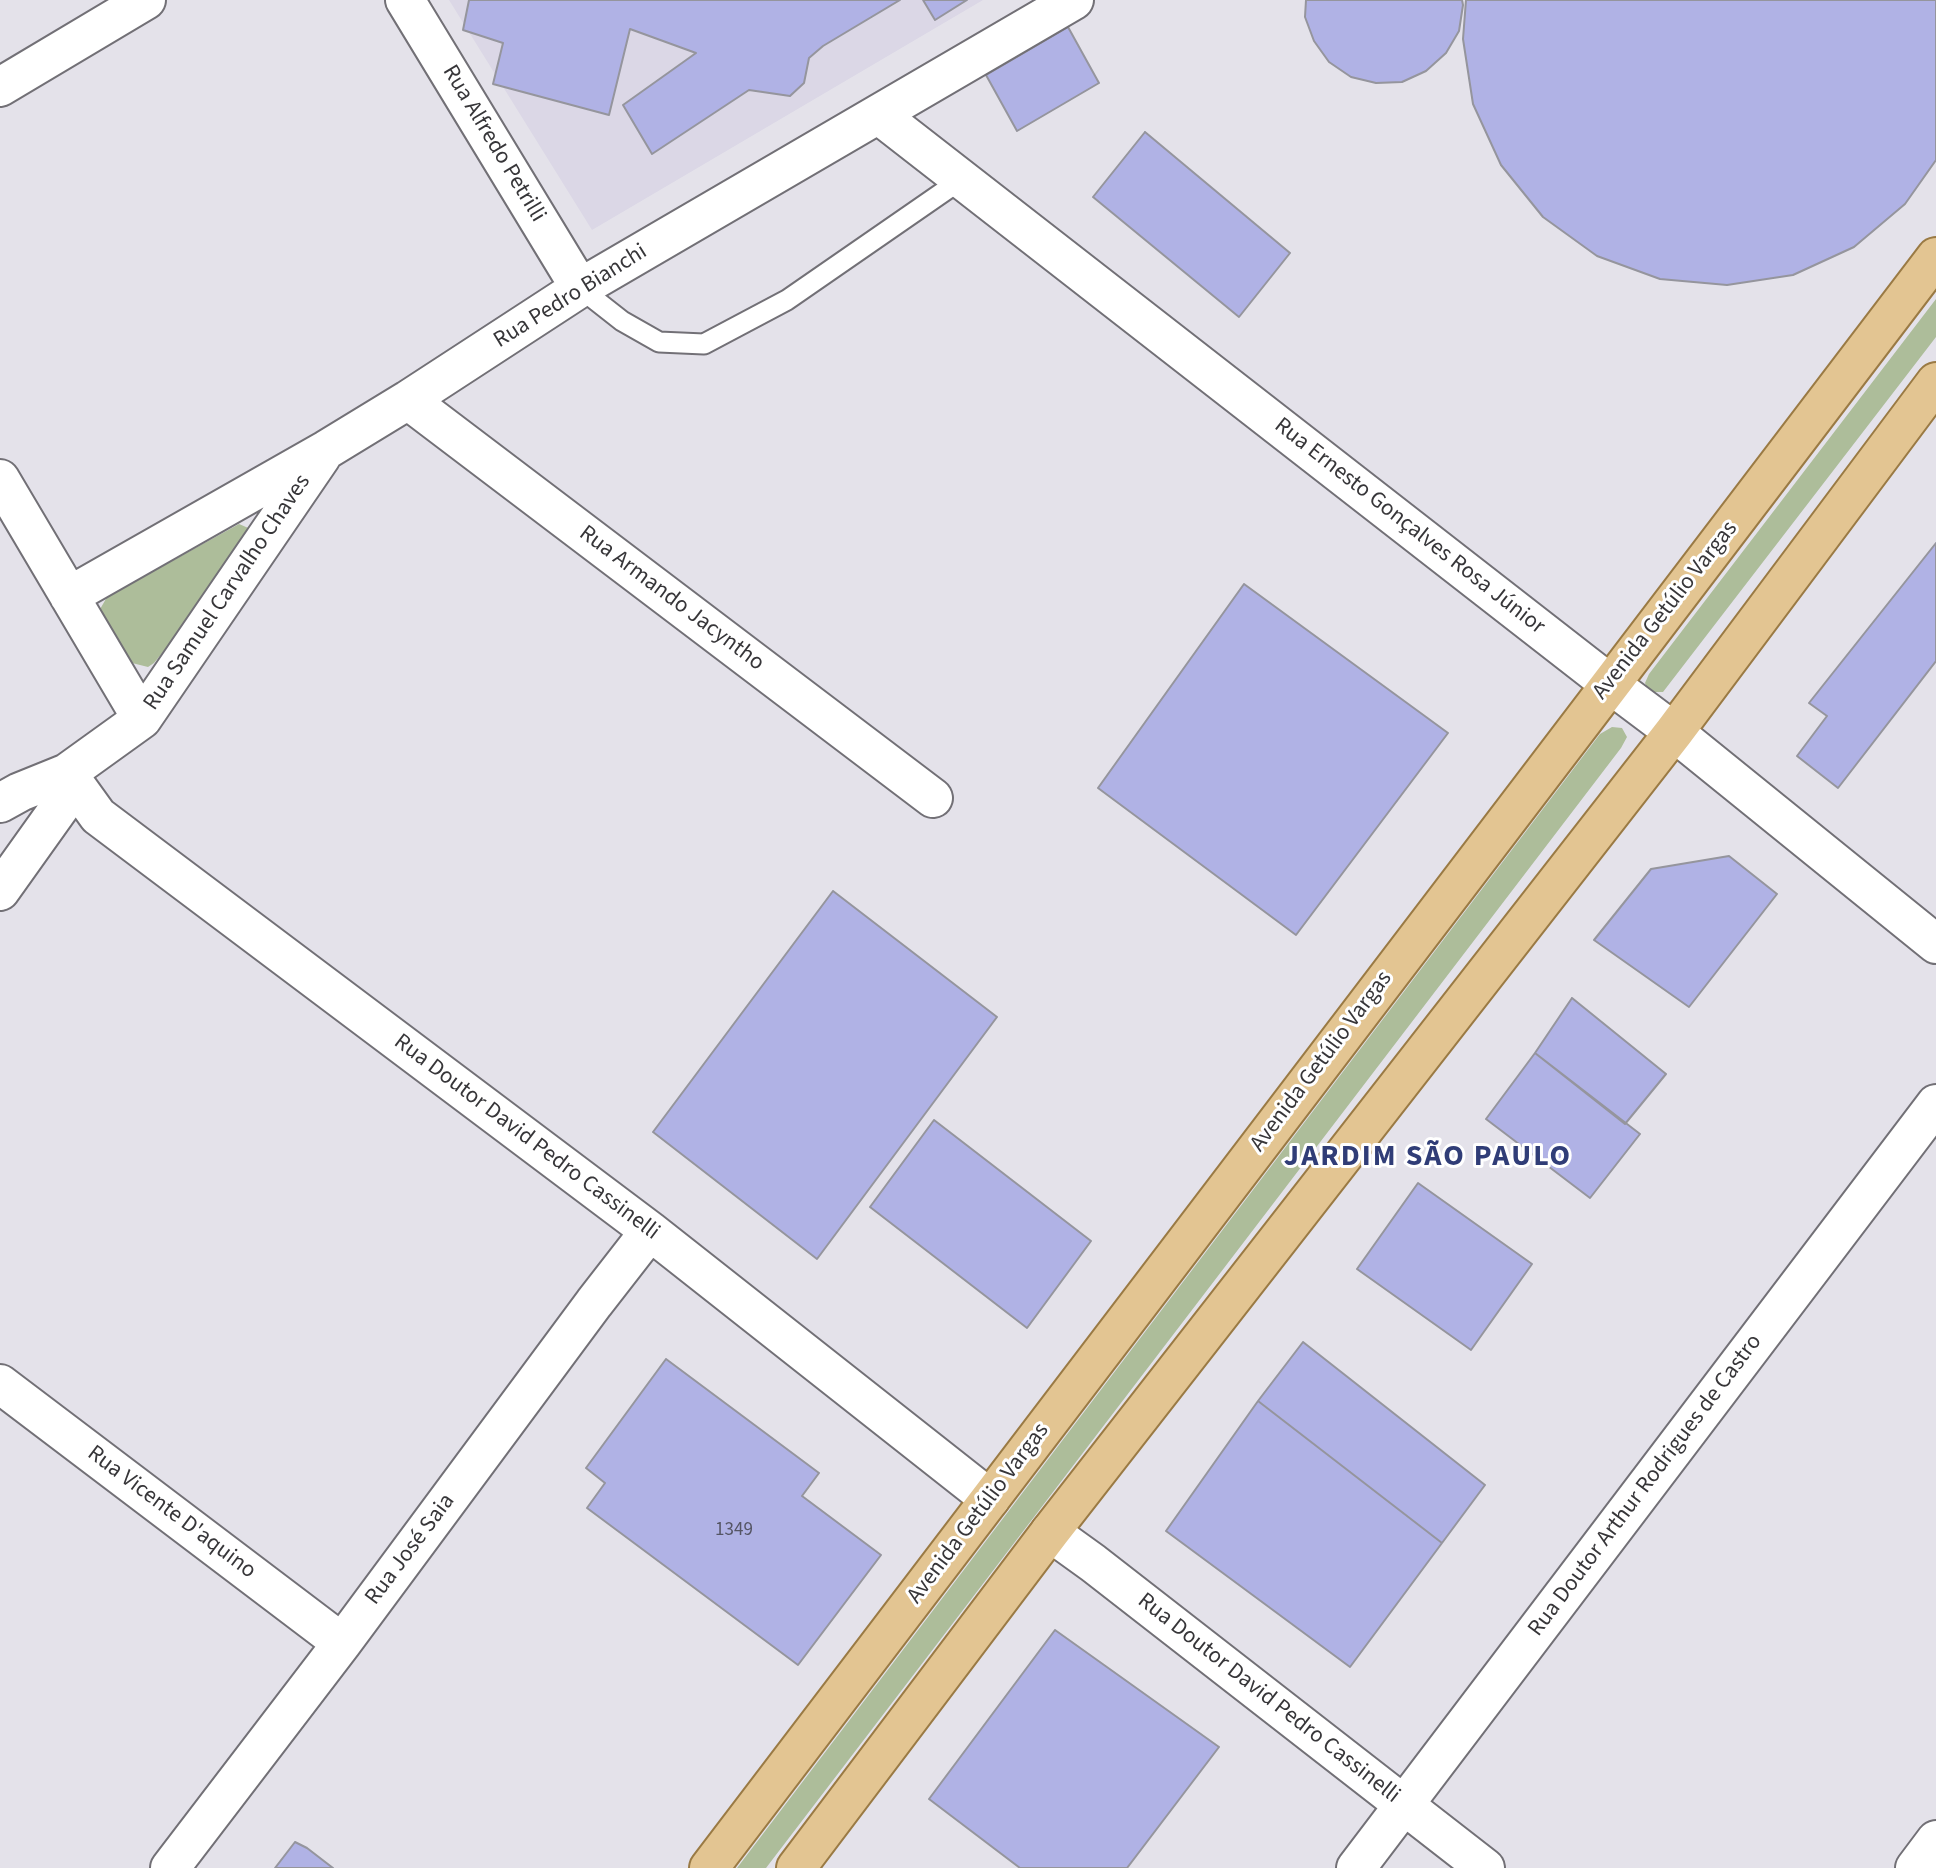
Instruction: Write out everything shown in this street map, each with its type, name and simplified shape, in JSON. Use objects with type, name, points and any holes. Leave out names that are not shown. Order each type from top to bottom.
[{"type":"main road","name":"Avenida Getúlio Vargas","points":[[709,1868],[1936,257]]},
{"type":"main road","points":[[796,1868],[1050,1532],[1674,732],[1936,382]]},
{"type":"street","points":[[0,87],[146,0]]},
{"type":"street","name":"Rua Alfredo Petrilli","points":[[405,0],[580,288]]},
{"type":"street","name":"Rua Pedro Bianchi","points":[[69,596],[326,450],[580,288],[1074,0]]},
{"type":"street","name":"Rua Ernesto Gonçalves Rosa Júnior","points":[[879,115],[1674,732],[1936,944]]},
{"type":"street","name":"Rua Armando Jacyntho","points":[[408,400],[933,798]]},
{"type":"street","name":"Rua Samuel Carvalho Chaves","points":[[0,803],[67,773],[142,719],[326,450]]},
{"type":"street","points":[[0,479],[142,719]]},
{"type":"street","points":[[0,891],[62,804],[67,773]]},
{"type":"street","name":"Rua Doutor David Pedro Cassinelli","points":[[67,773],[98,816],[650,1231],[990,1499]]},
{"type":"street","name":"Rua Doutor Arthur Rodrigues de Castro","points":[[1356,1868],[1936,1104]]},
{"type":"street","name":"Rua José Saia","points":[[170,1868],[650,1231]]},
{"type":"street","name":"Rua Vicente D'aquino","points":[[0,1384],[342,1643]]},
{"type":"street","name":"Rua Doutor David Pedro Cassinelli","points":[[1050,1532],[1485,1868]]},
{"type":"street","points":[[1915,1868],[1936,1840]]},
{"type":"lane","points":[[580,288],[622,321],[659,342],[704,344],[787,300],[962,179]]},
{"type":"shaded area","points":[[449,0],[983,0],[592,230]]},
{"type":"green space","points":[[1936,299],[1936,337],[1663,692],[1649,692],[1645,683],[1649,674]]},
{"type":"green space","points":[[239,524],[253,530],[253,543],[154,663],[148,667],[132,663],[99,611],[107,597]]},
{"type":"green space","points":[[1612,727],[1622,728],[1627,737],[1621,748],[766,1868],[737,1868],[1600,734]]},
{"type":"building","points":[[469,0],[900,0],[823,46],[809,58],[804,83],[790,96],[749,90],[652,154],[623,105],[696,53],[630,29],[609,115],[493,84],[503,43],[463,30]]},
{"type":"building","points":[[923,0],[967,0],[935,20]]},
{"type":"building","points":[[1306,0],[1462,0],[1463,5],[1459,31],[1446,53],[1426,71],[1402,82],[1376,83],[1351,77],[1329,62],[1314,41],[1305,17]]},
{"type":"building","points":[[1466,0],[1936,0],[1936,160],[1905,204],[1854,247],[1793,275],[1727,285],[1660,279],[1597,256],[1543,217],[1501,165],[1473,104],[1463,39]]},
{"type":"building","points":[[1068,27],[1099,83],[1017,131],[986,75]]},
{"type":"building","points":[[1145,132],[1290,253],[1239,317],[1093,197]]},
{"type":"building","points":[[1936,543],[1936,661],[1838,788],[1797,756],[1827,716],[1809,703]]},
{"type":"building","points":[[1244,584],[1448,733],[1296,935],[1098,788]]},
{"type":"building","points":[[1729,856],[1777,894],[1689,1007],[1594,940],[1651,869]]},
{"type":"building","points":[[833,891],[997,1017],[817,1259],[653,1132]]},
{"type":"building","points":[[1572,998],[1666,1074],[1625,1124],[1535,1053]]},
{"type":"building","points":[[1535,1053],[1640,1134],[1590,1198],[1486,1119]]},
{"type":"building","points":[[934,1120],[1091,1241],[1027,1328],[870,1207]]},
{"type":"building","points":[[1418,1183],[1532,1264],[1471,1350],[1357,1269]]},
{"type":"building","points":[[1303,1342],[1485,1485],[1442,1543],[1258,1401]]},
{"type":"building","points":[[666,1359],[819,1473],[802,1496],[881,1555],[798,1665],[587,1508],[605,1483],[586,1468]]},
{"type":"building","points":[[1258,1401],[1442,1543],[1350,1667],[1166,1531]]},
{"type":"building","points":[[1055,1630],[1219,1747],[1127,1868],[1020,1868],[929,1799]]},
{"type":"building","points":[[295,1842],[307,1848],[333,1868],[275,1868]]},
{"type":"district","name":"JARDIM SÃO PAULO","points":[[1428,1158]]}]
